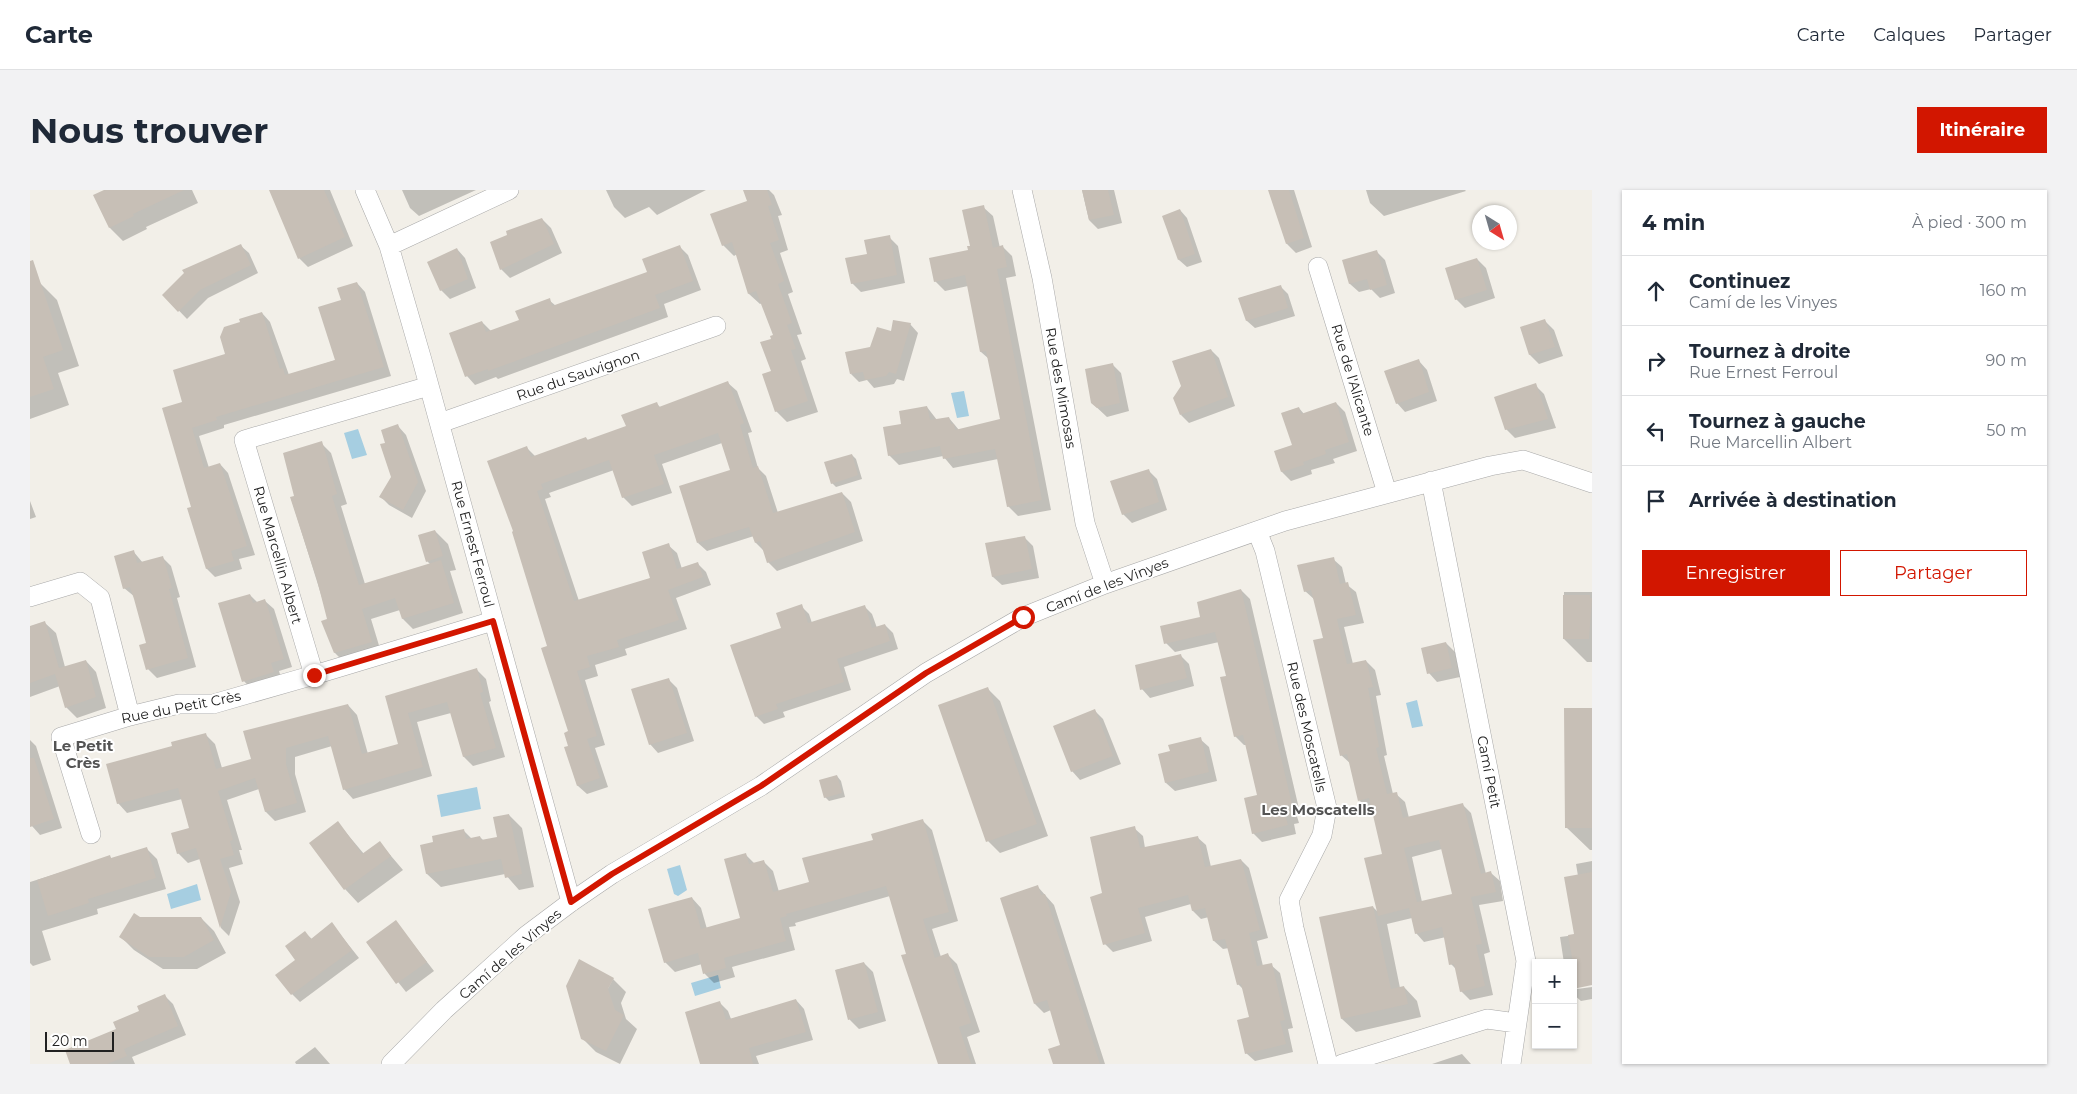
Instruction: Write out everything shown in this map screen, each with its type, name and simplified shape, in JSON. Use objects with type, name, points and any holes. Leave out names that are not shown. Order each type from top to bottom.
[{"type":"street","name":"Rue Ernest Ferroul","points":[[365,190],[388,246],[430,386],[571,902]]},
{"type":"street","points":[[388,246],[509,190]]},
{"type":"street","name":"Rue des Mimosas","points":[[1022,190],[1042,278],[1084,522],[1105,584]]},
{"type":"street","name":"Rue de l'Alicante","points":[[1318,267],[1387,493]]},
{"type":"street","name":"Rue du Sauvignon","points":[[440,423],[716,326]]},
{"type":"street","name":"Rue Marcellin Albert","points":[[314,675],[244,440],[430,386]]},
{"type":"street","name":"Camí de les Vinyes","points":[[391,1064],[444,1010],[527,935],[571,902],[612,874],[761,786],[926,673],[1023,617],[1105,584],[1286,521],[1431,481],[1523,460],[1592,483]]},
{"type":"street","name":"Camí Petit","points":[[1431,481],[1526,961],[1512,1064]]},
{"type":"street","name":"Rue des Moscatells","points":[[1257,531],[1265,551],[1327,808],[1322,835],[1289,900],[1328,1064]]},
{"type":"street","points":[[30,597],[80,582],[100,598],[130,716]]},
{"type":"street","points":[[314,675],[493,621]]},
{"type":"street","name":"Rue du Petit Crès","points":[[91,834],[61,737],[130,716],[179,704],[213,704],[314,675]]},
{"type":"street","points":[[1342,1064],[1487,1019],[1516,1024]]},
{"type":"water","points":[[964,391],[969,416],[957,418],[951,393]]},
{"type":"water","points":[[358,429],[367,455],[352,459],[344,433]]},
{"type":"water","points":[[1417,700],[1423,726],[1412,728],[1406,703]]},
{"type":"water","points":[[477,787],[481,809],[441,817],[437,795]]},
{"type":"water","points":[[680,865],[687,890],[678,896],[674,894],[667,869]]},
{"type":"water","points":[[197,884],[201,900],[171,909],[167,894]]},
{"type":"water","points":[[718,975],[721,988],[695,996],[691,983]]},
{"type":"building","points":[[104,190],[184,190],[133,214],[134,216],[109,228],[93,195]]},
{"type":"building","points":[[269,190],[324,190],[345,237],[298,259]]},
{"type":"building","points":[[743,190],[767,190],[772,205],[768,206],[779,240],[770,243],[784,281],[778,284],[792,323],[787,325],[796,349],[791,350],[808,401],[775,412],[762,374],[771,371],[760,342],[771,339],[770,336],[773,335],[756,291],[748,294],[732,242],[722,246],[710,214],[747,201]]},
{"type":"building","points":[[1082,190],[1108,190],[1114,215],[1089,220]]},
{"type":"building","points":[[1268,190],[1289,190],[1304,238],[1286,244]]},
{"type":"building","points":[[984,205],[993,248],[1003,245],[1007,267],[997,269],[1042,500],[1007,507],[995,449],[943,459],[940,446],[888,456],[883,427],[901,424],[899,411],[927,406],[930,420],[949,417],[951,424],[954,424],[955,430],[1000,419],[986,351],[980,352],[965,275],[934,282],[929,258],[968,250],[967,246],[970,246],[962,210]]},
{"type":"building","points":[[1180,209],[1195,254],[1178,260],[1162,216]]},
{"type":"building","points":[[542,218],[554,244],[500,270],[490,242],[507,235],[506,231]]},
{"type":"building","points":[[890,235],[897,275],[851,284],[845,258],[867,254],[864,240]]},
{"type":"building","points":[[241,244],[251,265],[200,290],[178,312],[162,295],[184,273],[182,270]]},
{"type":"building","points":[[680,245],[693,281],[655,295],[660,308],[488,371],[488,369],[465,377],[449,333],[482,321],[486,332],[519,320],[515,311],[550,298],[552,306],[647,272],[642,259]]},
{"type":"building","points":[[457,248],[468,279],[440,291],[427,262]]},
{"type":"building","points":[[1377,250],[1387,285],[1370,290],[1367,279],[1349,284],[1342,260]]},
{"type":"building","points":[[1477,258],[1487,290],[1455,300],[1445,268]]},
{"type":"building","points":[[33,260],[63,350],[43,357],[54,389],[30,397],[30,261]]},
{"type":"building","points":[[357,282],[384,367],[216,417],[217,420],[192,428],[204,468],[220,463],[247,546],[231,551],[234,561],[206,569],[187,508],[191,507],[162,408],[182,402],[173,370],[225,354],[220,337],[224,327],[240,322],[239,319],[262,312],[280,369],[283,368],[285,375],[335,360],[318,307],[341,300],[337,288]]},
{"type":"building","points":[[1281,285],[1288,308],[1246,321],[1238,298]]},
{"type":"building","points":[[1545,319],[1555,347],[1529,355],[1520,327]]},
{"type":"building","points":[[893,320],[911,323],[896,374],[889,372],[886,376],[865,380],[863,372],[850,374],[845,352],[870,347],[877,327],[891,331]]},
{"type":"building","points":[[1211,349],[1228,397],[1180,415],[1173,398],[1181,386],[1172,361]]},
{"type":"building","points":[[1419,359],[1429,392],[1396,404],[1384,371]]},
{"type":"building","points":[[1113,363],[1120,403],[1097,408],[1091,403],[1085,369]]},
{"type":"building","points":[[728,381],[744,423],[740,425],[753,468],[758,466],[773,513],[842,492],[855,532],[767,563],[760,541],[755,543],[749,527],[697,543],[679,486],[730,470],[718,433],[654,455],[664,484],[622,498],[609,460],[541,484],[543,489],[537,491],[574,601],[650,578],[642,552],[669,543],[677,569],[698,562],[703,577],[668,590],[679,620],[617,640],[619,647],[587,656],[590,667],[577,671],[597,736],[587,739],[600,778],[577,786],[564,747],[568,746],[564,733],[568,731],[541,648],[547,646],[513,531],[487,461],[527,446],[531,457],[586,437],[587,440],[626,426],[621,415],[657,402],[659,407]]},
{"type":"building","points":[[1536,383],[1548,419],[1505,430],[1494,397]]},
{"type":"building","points":[[1336,402],[1349,442],[1325,450],[1326,454],[1303,462],[1304,465],[1281,472],[1274,451],[1292,445],[1281,413],[1299,407],[1301,414]]},
{"type":"building","points":[[398,424],[418,482],[403,510],[379,497],[391,477],[380,444],[385,443],[381,430]]},
{"type":"building","points":[[322,441],[337,494],[332,496],[359,585],[441,560],[454,603],[402,619],[395,598],[362,609],[372,642],[334,653],[321,621],[327,619],[317,580],[290,497],[294,496],[283,453]]},
{"type":"building","points":[[852,454],[858,475],[831,484],[824,462]]},
{"type":"building","points":[[1149,469],[1159,502],[1122,515],[1110,481]]},
{"type":"building","points":[[435,530],[443,556],[426,562],[418,535]]},
{"type":"building","points":[[1025,536],[1032,569],[992,577],[985,543]]},
{"type":"building","points":[[134,550],[137,563],[163,556],[172,588],[169,589],[188,658],[146,670],[139,645],[146,643],[134,599],[130,587],[123,589],[114,556]]},
{"type":"building","points":[[1334,557],[1340,584],[1348,582],[1356,615],[1337,619],[1347,664],[1366,660],[1373,687],[1368,688],[1379,747],[1376,748],[1387,794],[1397,792],[1403,818],[1463,803],[1481,874],[1491,871],[1496,892],[1471,897],[1482,944],[1476,945],[1485,986],[1460,992],[1454,964],[1449,965],[1442,927],[1415,934],[1409,908],[1378,916],[1364,858],[1382,854],[1369,798],[1358,801],[1347,754],[1340,756],[1313,640],[1323,638],[1311,590],[1304,592],[1297,565]],"holes":[[[1439,840],[1452,894],[1417,902],[1404,848]]]},
{"type":"building","points":[[1241,589],[1292,804],[1288,805],[1290,814],[1285,815],[1288,825],[1252,834],[1244,798],[1257,795],[1243,735],[1234,737],[1220,677],[1226,676],[1215,632],[1164,644],[1160,626],[1200,617],[1197,602]]},
{"type":"building","points":[[250,594],[253,603],[265,599],[284,659],[271,663],[274,672],[242,682],[218,603]]},
{"type":"building","points":[[1563,595],[1590,595],[1590,598],[1592,598],[1589,639],[1563,639]]},
{"type":"building","points":[[802,604],[808,623],[865,605],[872,628],[885,624],[890,641],[837,659],[844,682],[776,704],[778,709],[755,717],[730,645],[781,628],[776,613]]},
{"type":"building","points":[[45,621],[59,668],[86,660],[96,697],[65,708],[55,674],[30,683],[30,626]]},
{"type":"building","points":[[1446,642],[1452,668],[1427,674],[1421,648]]},
{"type":"building","points":[[1181,654],[1187,678],[1140,690],[1135,665]]},
{"type":"building","points":[[477,668],[483,692],[480,693],[496,748],[463,757],[447,702],[408,713],[423,767],[343,790],[328,736],[286,748],[286,764],[297,803],[265,812],[255,778],[218,791],[233,840],[230,841],[234,855],[220,859],[231,892],[220,928],[196,848],[177,854],[171,833],[189,828],[178,788],[117,804],[106,764],[172,746],[171,742],[206,733],[216,769],[251,759],[243,731],[348,704],[362,754],[398,744],[385,696]]},
{"type":"building","points":[[669,678],[687,733],[649,745],[631,689]]},
{"type":"building","points":[[988,687],[1037,824],[986,842],[938,705]]},
{"type":"building","points":[[1564,708],[1592,708],[1592,828],[1565,828]]},
{"type":"building","points":[[1095,709],[1113,756],[1071,772],[1053,726]]},
{"type":"building","points":[[1201,737],[1209,772],[1165,783],[1158,754],[1170,751],[1168,745]]},
{"type":"building","points":[[30,758],[34,758],[54,819],[30,827]]},
{"type":"building","points":[[837,775],[842,793],[824,798],[819,780]]},
{"type":"building","points":[[509,814],[522,874],[505,878],[501,859],[426,874],[420,845],[433,842],[432,836],[464,829],[466,839],[480,836],[481,840],[497,837],[493,817]]},
{"type":"building","points":[[923,819],[949,912],[923,919],[935,958],[948,953],[971,1023],[959,1027],[971,1064],[938,1064],[901,955],[906,954],[886,886],[786,914],[787,916],[780,918],[786,941],[724,958],[726,968],[703,974],[698,953],[664,963],[648,909],[692,897],[701,929],[740,918],[724,859],[746,853],[749,864],[764,860],[773,892],[809,882],[802,858],[873,840],[871,834]]},
{"type":"building","points":[[338,821],[362,854],[380,841],[391,856],[344,890],[309,843]]},
{"type":"building","points":[[1135,826],[1140,848],[1198,836],[1205,867],[1241,859],[1260,930],[1249,933],[1257,966],[1272,963],[1285,1020],[1280,1021],[1286,1044],[1245,1054],[1237,1020],[1249,1017],[1241,984],[1237,985],[1225,939],[1213,941],[1205,908],[1192,911],[1188,895],[1138,908],[1145,933],[1103,945],[1090,897],[1102,893],[1090,837]]},
{"type":"building","points":[[147,847],[156,878],[88,899],[89,903],[48,916],[37,880],[110,855],[111,858]]},
{"type":"building","points":[[1592,872],[1592,985],[1577,988],[1577,959],[1572,959],[1568,935],[1574,934],[1564,877]]},
{"type":"building","points":[[1038,885],[1041,895],[1045,894],[1100,1064],[1053,1064],[1048,1049],[1060,1045],[1047,1000],[1034,1004],[1000,898]]},
{"type":"building","points":[[1373,906],[1391,989],[1404,986],[1408,1004],[1341,1019],[1319,917]]},
{"type":"building","points":[[134,913],[140,917],[201,917],[214,940],[184,957],[149,957],[119,937]]},
{"type":"building","points":[[396,920],[427,962],[396,984],[366,942]]},
{"type":"building","points":[[332,922],[352,950],[291,995],[275,975],[295,960],[285,946],[305,931],[311,939]]},
{"type":"building","points":[[579,959],[614,978],[608,989],[615,1010],[624,1015],[606,1051],[581,1039],[566,986]]},
{"type":"building","points":[[864,962],[878,1012],[848,1020],[835,970]]},
{"type":"building","points":[[165,994],[178,1026],[124,1049],[127,1056],[107,1064],[70,1064],[65,1050],[116,1029],[113,1022],[139,1011],[137,1006]]},
{"type":"building","points":[[796,999],[806,1032],[749,1048],[753,1064],[700,1064],[685,1012],[720,1001],[726,1020]]},
{"type":"district","name":"Le Petit Crès","points":[[83,754]]},
{"type":"district","name":"Les Moscatells","points":[[1318,810]]},
{"type":"route","points":[[314,675],[493,621],[571,902],[612,874],[761,786],[926,673],[1023,617]]}]
